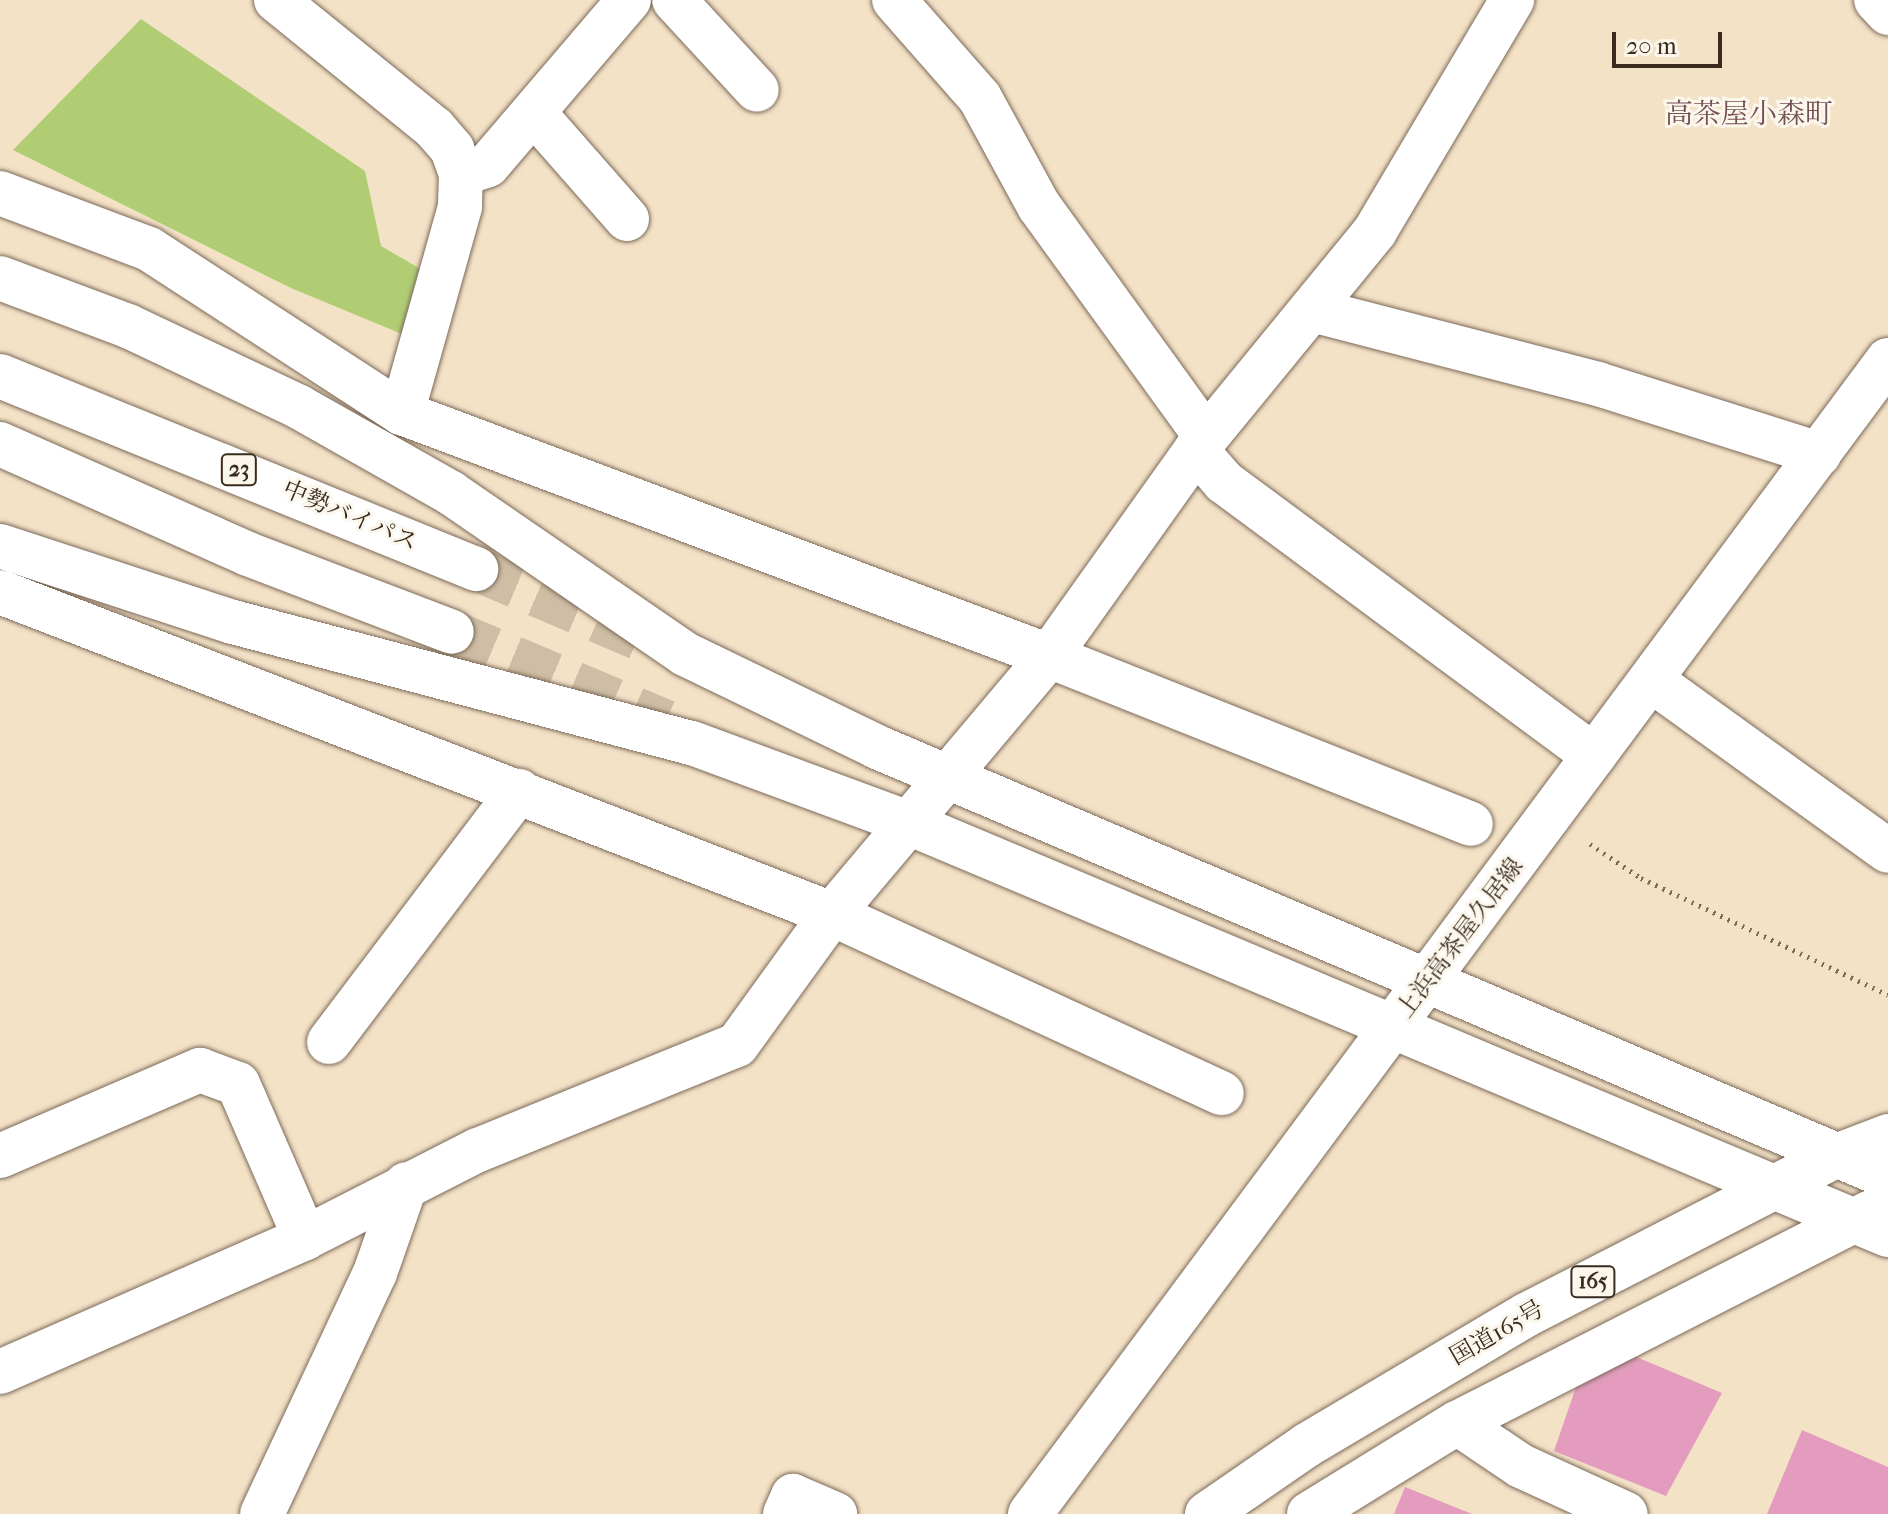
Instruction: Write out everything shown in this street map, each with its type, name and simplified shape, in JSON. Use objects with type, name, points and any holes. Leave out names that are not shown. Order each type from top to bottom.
[{"type":"main road","points":[[276,0],[434,128],[452,149],[461,174],[460,207],[402,413]]},
{"type":"main road","points":[[461,174],[488,165],[629,0]]},
{"type":"main road","points":[[674,0],[757,90]]},
{"type":"main road","points":[[894,0],[980,98],[1039,206],[1224,482],[1594,756]]},
{"type":"main road","points":[[0,1372],[305,1238],[406,1184],[737,1045],[832,914],[906,822],[1049,656],[1201,444],[1375,231],[1512,0]]},
{"type":"main road","points":[[1876,0],[1888,13]]},
{"type":"main road","points":[[534,113],[627,219]]},
{"type":"main road","points":[[0,193],[149,249],[402,413],[1049,656],[1471,824]]},
{"type":"main road","points":[[0,278],[128,326],[299,407],[451,493],[685,654],[946,776],[1888,1177]]},
{"type":"main road","points":[[1312,310],[1598,384],[1819,454]]},
{"type":"main road","name":"上浜高茶屋久居線","points":[[1030,1514],[1888,360]]},
{"type":"main road","name":"中勢バイパス","points":[[0,376],[476,569]]},
{"type":"main road","points":[[0,444],[248,554],[452,632]]},
{"type":"main road","points":[[0,546],[233,622],[692,743],[906,822],[1392,1030],[1782,1187],[1877,1220]]},
{"type":"main road","points":[[0,592],[832,914],[1222,1093]]},
{"type":"main road","points":[[1651,680],[1888,851]]},
{"type":"main road","points":[[329,1042],[519,791]]},
{"type":"main road","points":[[0,1156],[200,1070],[238,1084],[305,1238]]},
{"type":"main road","name":"国道165号","points":[[1207,1514],[1307,1445],[1526,1315],[1782,1187],[1836,1156],[1888,1136]]},
{"type":"main road","points":[[262,1514],[375,1273],[406,1184]]},
{"type":"main road","points":[[1309,1514],[1457,1423],[1877,1220]]},
{"type":"main road","points":[[1457,1423],[1554,1500],[1626,1514]]},
{"type":"main road","points":[[785,1514],[793,1496],[835,1514]]},
{"type":"path","points":[[1590,844],[1641,878],[1888,995]]},
{"type":"green space","points":[[141,19],[365,171],[381,246],[424,271],[414,339],[291,288],[13,150]]},
{"type":"building","points":[[1627,1353],[1722,1393],[1666,1496],[1554,1451],[1577,1384]]},
{"type":"building","points":[[1802,1430],[1888,1467],[1888,1514],[1767,1514]]},
{"type":"building","points":[[1405,1487],[1472,1514],[1394,1514]]},
{"type":"tunnel","points":[[476,569],[654,645]]},
{"type":"tunnel","points":[[452,632],[666,722]]},
{"type":"district","name":"高茶屋小森町","points":[[1749,114]]}]
